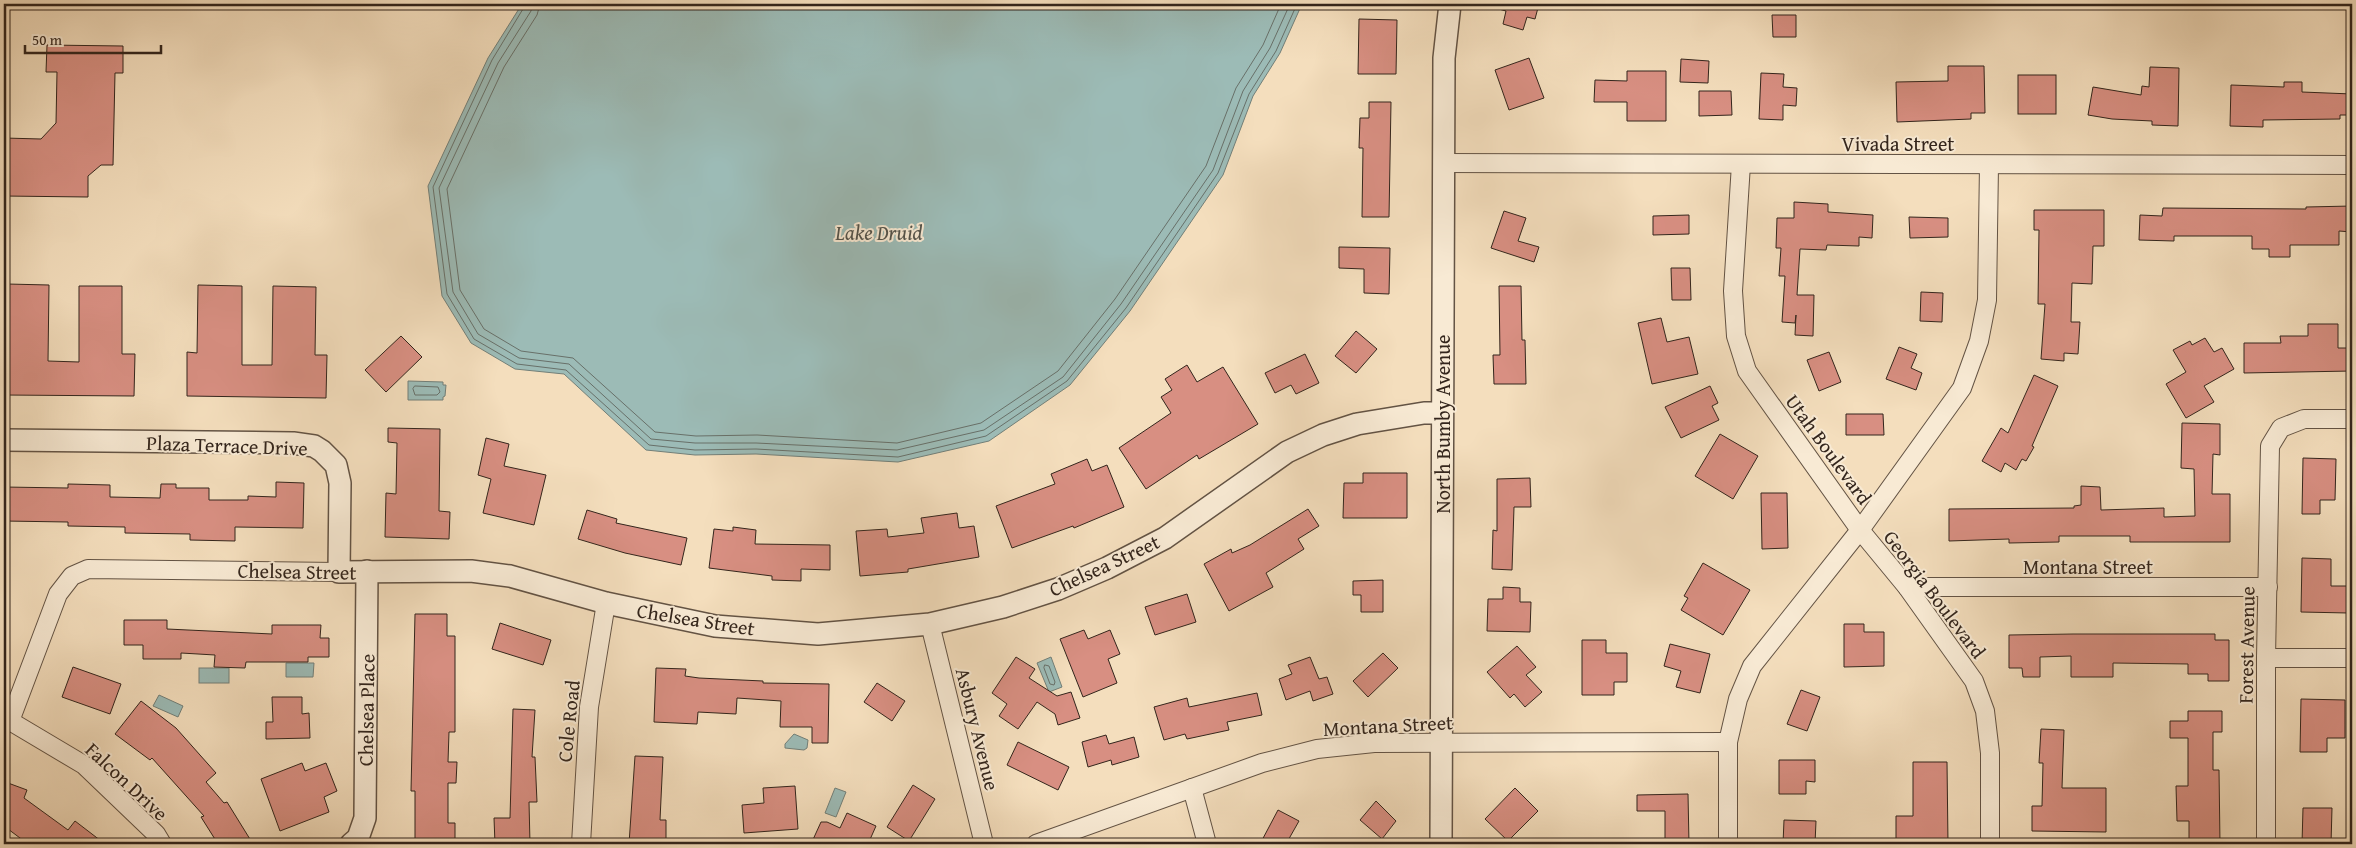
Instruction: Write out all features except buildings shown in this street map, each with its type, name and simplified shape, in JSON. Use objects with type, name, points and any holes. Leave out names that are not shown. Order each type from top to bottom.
[{"type":"street","name":"North Bumby Avenue","points":[[1441,844],[1444,58],[1450,4]]},
{"type":"street","name":"Vivada Street","points":[[1443,164],[2352,166]]},
{"type":"street","name":"Utah Boulevard","points":[[1728,844],[1728,742],[1738,699],[1752,666],[1860,530],[1747,371],[1736,336],[1733,291],[1740,164]]},
{"type":"street","name":"Georgia Boulevard","points":[[1989,165],[1987,300],[1980,341],[1962,388],[1860,530],[1907,587],[1974,681],[1985,711],[1990,753],[1990,844]]},
{"type":"street","name":"Chelsea Street","points":[[7,720],[58,594],[72,576],[88,569],[339,572],[470,571],[510,576],[606,603],[715,626],[818,634],[930,624],[1003,607],[1058,589],[1107,568],[1165,538],[1287,452],[1323,435],[1357,424],[1424,413],[1442,413]]},
{"type":"street","name":"Forest Avenue","points":[[2266,844],[2266,658],[2270,446],[2282,428],[2304,420],[2352,419]]},
{"type":"street","name":"Plaza Terrace Drive","points":[[4,440],[293,444],[314,446],[336,465],[340,483],[339,572]]},
{"type":"street","name":"Chelsea Place","points":[[351,844],[358,838],[365,818],[367,572]]},
{"type":"street","name":"Montana Street","points":[[1907,587],[2268,588]]},
{"type":"street","name":"Cole Road","points":[[581,844],[588,707],[606,603]]},
{"type":"street","name":"Asbury Avenue","points":[[930,624],[984,844]]},
{"type":"street","points":[[2266,658],[2352,658]]},
{"type":"street","name":"Falcon Drive","points":[[7,720],[84,765],[156,834],[162,844]]},
{"type":"street","name":"Montana Street","points":[[1036,844],[1262,763],[1317,749],[1374,743],[1728,742]]},
{"type":"street","points":[[1192,788],[1207,844]]},
{"type":"water","name":"Lake Druid","points":[[522,4],[1302,4],[1280,53],[1253,96],[1223,175],[1130,311],[1070,385],[989,441],[898,462],[756,454],[695,455],[646,450],[564,374],[515,369],[471,343],[442,296],[428,186],[488,58]]},
{"type":"water","points":[[408,381],[443,382],[443,385],[446,385],[445,396],[443,400],[408,400]]},
{"type":"water","points":[[1051,657],[1062,687],[1049,692],[1037,663]]},
{"type":"water","points":[[286,663],[314,663],[313,677],[286,677]]},
{"type":"water","points":[[199,668],[229,668],[229,683],[199,683]]},
{"type":"water","points":[[159,695],[183,706],[178,717],[153,706]]},
{"type":"water","points":[[794,734],[808,740],[807,748],[804,750],[785,748],[785,744]]},
{"type":"water","points":[[835,788],[846,792],[836,817],[825,813]]}]
